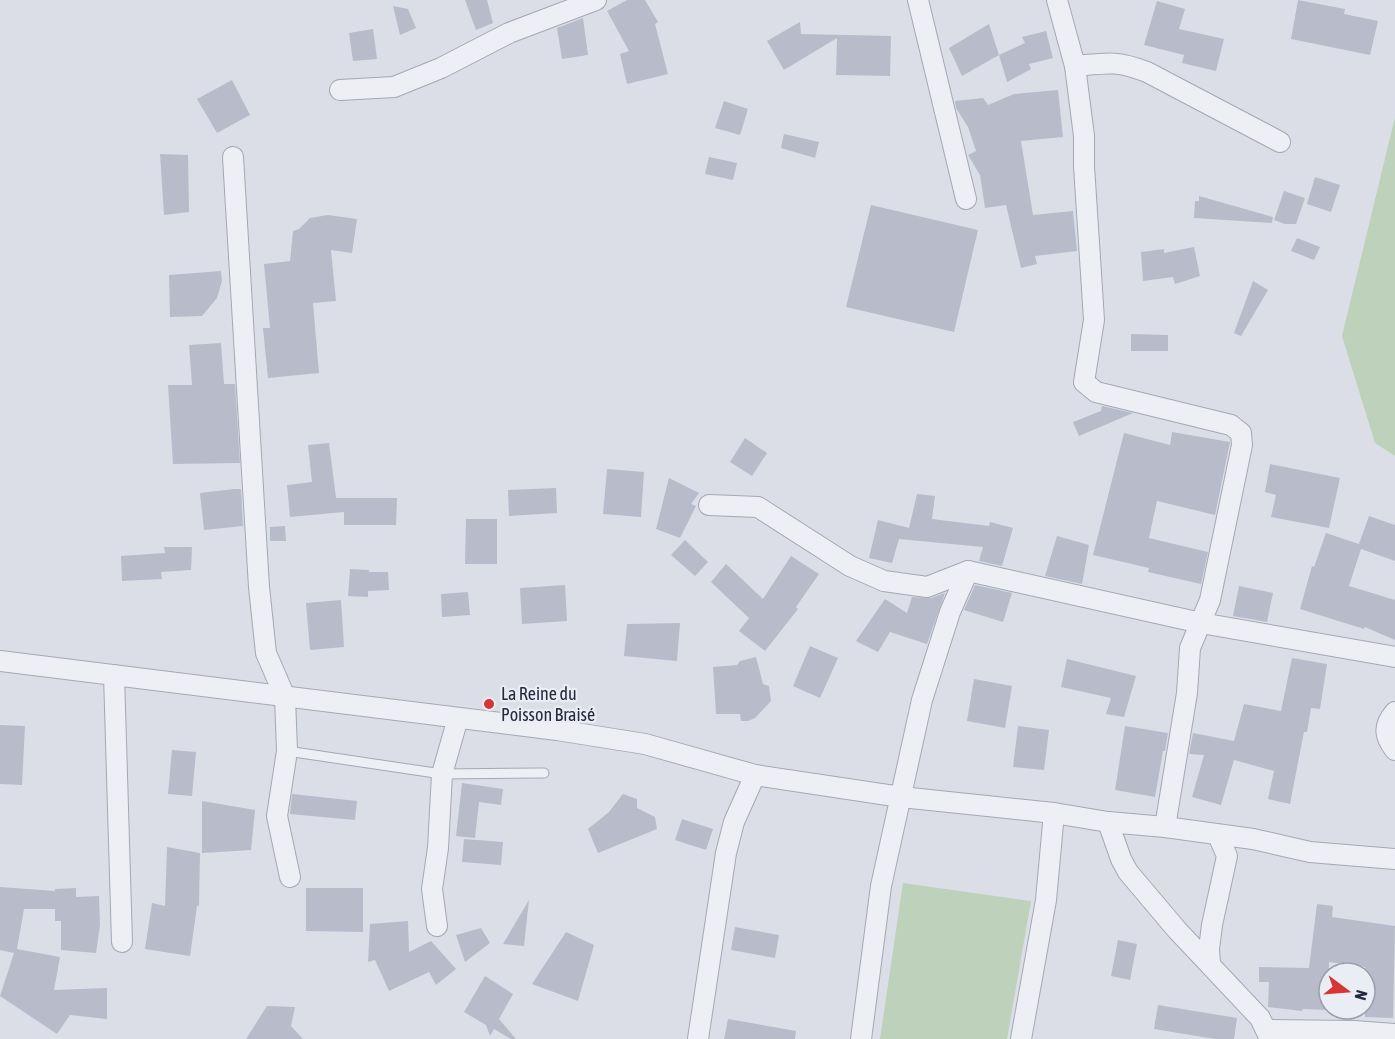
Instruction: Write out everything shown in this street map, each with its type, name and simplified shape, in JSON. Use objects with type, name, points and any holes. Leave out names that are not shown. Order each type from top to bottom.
[{"type":"street","points":[[918,0],[966,199]]},
{"type":"street","points":[[1057,0],[1075,66],[1084,136],[1094,320],[1084,382],[1096,392],[1231,425],[1241,433],[1242,445],[1210,600],[1190,648],[1187,693],[1166,827]]},
{"type":"street","points":[[340,90],[394,87],[441,68],[509,33],[592,1]]},
{"type":"street","points":[[1075,66],[1114,62],[1126,64],[1147,72],[1280,142]]},
{"type":"street","points":[[233,157],[259,587],[266,653],[285,697],[287,751],[277,816],[290,878]]},
{"type":"street","points":[[709,505],[758,507],[850,566],[884,581],[927,587],[969,571],[1201,623],[1395,657]]},
{"type":"street","points":[[861,1039],[881,886],[922,700],[950,612],[969,571]]},
{"type":"street","points":[[0,661],[458,718],[645,744],[755,775],[901,797],[1054,813],[1108,822],[1253,839],[1310,852],[1395,859]]},
{"type":"street","points":[[114,675],[122,942]]},
{"type":"street","points":[[1395,712],[1388,720],[1386,734],[1395,750]]},
{"type":"street","points":[[437,926],[432,889],[438,848],[442,774],[458,718]]},
{"type":"street","points":[[698,1039],[726,853],[734,822],[755,775]]},
{"type":"street","points":[[1022,1039],[1046,900],[1054,813]]},
{"type":"street","points":[[1108,822],[1128,872],[1260,1018],[1269,1035],[1354,1031],[1395,1034]]},
{"type":"street","points":[[1210,964],[1212,925],[1227,856],[1218,835]]},
{"type":"lane","points":[[287,751],[442,774],[544,773]]},
{"type":"green space","points":[[1395,117],[1395,456],[1375,443],[1342,336]]},
{"type":"green space","points":[[903,883],[1031,901],[1007,1039],[880,1039]]},
{"type":"building","points":[[465,0],[487,0],[493,23],[476,30]]},
{"type":"building","points":[[627,0],[645,0],[658,22],[655,24],[668,74],[627,84],[620,54],[629,51],[607,11]]},
{"type":"building","points":[[1298,0],[1345,9],[1344,14],[1378,21],[1370,55],[1291,39]]},
{"type":"building","points":[[1157,1],[1185,9],[1179,29],[1224,39],[1216,71],[1182,63],[1184,55],[1144,45]]},
{"type":"building","points":[[393,6],[408,9],[416,28],[400,35]]},
{"type":"building","points":[[583,18],[588,55],[562,59],[557,28]]},
{"type":"building","points":[[800,22],[801,34],[891,36],[890,76],[836,75],[837,38],[784,70],[767,41]]},
{"type":"building","points":[[989,24],[999,55],[962,76],[949,48]]},
{"type":"building","points":[[373,29],[377,59],[353,61],[349,33]]},
{"type":"building","points":[[1046,31],[1053,58],[1029,64],[1031,69],[1007,82],[999,55],[1025,43],[1022,37]]},
{"type":"building","points":[[232,80],[250,115],[217,133],[197,99]]},
{"type":"building","points":[[1058,90],[1063,137],[1021,141],[1033,215],[1073,211],[1077,251],[1035,256],[1037,264],[1021,268],[1006,205],[985,208],[980,175],[968,155],[976,151],[968,127],[956,108],[955,101],[983,98],[988,105],[1014,94]]},
{"type":"building","points":[[724,101],[748,109],[740,135],[715,128]]},
{"type":"building","points":[[784,134],[819,142],[815,158],[781,148]]},
{"type":"building","points":[[160,154],[188,155],[189,212],[164,215]]},
{"type":"building","points":[[709,157],[737,163],[733,180],[705,174]]},
{"type":"building","points":[[1315,177],[1340,185],[1331,212],[1307,204]]},
{"type":"building","points":[[1284,191],[1305,198],[1296,224],[1285,224],[1274,220]]},
{"type":"building","points":[[1199,196],[1273,217],[1272,223],[1194,218],[1195,201],[1199,201]]},
{"type":"building","points":[[871,205],[978,230],[954,332],[846,307]]},
{"type":"building","points":[[328,215],[357,219],[352,253],[331,250],[336,301],[313,303],[319,373],[268,378],[263,328],[270,328],[264,264],[290,261],[293,231],[299,229],[310,218]]},
{"type":"building","points":[[1297,238],[1320,247],[1314,260],[1291,251]]},
{"type":"building","points":[[1194,247],[1200,276],[1175,284],[1173,277],[1143,281],[1141,252],[1164,249],[1164,253]]},
{"type":"building","points":[[221,271],[222,281],[217,298],[202,316],[170,317],[169,275]]},
{"type":"building","points":[[1253,281],[1268,290],[1241,336],[1234,333]]},
{"type":"building","points":[[1131,334],[1168,335],[1168,351],[1131,351]]},
{"type":"building","points":[[221,343],[224,384],[235,384],[240,463],[173,464],[168,385],[192,385],[189,345]]},
{"type":"building","points":[[1102,406],[1133,413],[1079,436],[1073,422],[1101,411]]},
{"type":"building","points":[[1172,432],[1230,442],[1215,515],[1157,501],[1149,538],[1208,552],[1201,584],[1148,572],[1149,568],[1093,555],[1124,433],[1170,445]]},
{"type":"building","points":[[745,438],[767,453],[752,476],[730,462]]},
{"type":"building","points":[[329,443],[336,498],[397,498],[396,525],[344,525],[344,512],[290,517],[287,485],[312,482],[308,445]]},
{"type":"building","points":[[1270,464],[1340,478],[1329,528],[1271,517],[1276,495],[1265,492]]},
{"type":"building","points":[[607,469],[644,472],[641,517],[603,514]]},
{"type":"building","points":[[669,478],[699,493],[691,504],[696,506],[680,538],[656,529]]},
{"type":"building","points":[[556,488],[557,513],[509,516],[508,490]]},
{"type":"building","points":[[241,489],[243,526],[204,530],[200,493]]},
{"type":"building","points":[[917,494],[935,496],[932,519],[989,526],[990,522],[1013,528],[1002,566],[979,561],[983,547],[899,539],[892,563],[869,558],[878,520],[909,528]]},
{"type":"building","points":[[1369,516],[1395,525],[1395,561],[1361,549],[1349,586],[1395,600],[1395,640],[1365,627],[1364,629],[1300,609],[1312,566],[1314,567],[1326,533],[1359,544]]},
{"type":"building","points":[[466,519],[497,519],[497,564],[465,564]]},
{"type":"building","points":[[285,526],[286,541],[270,541],[270,527]]},
{"type":"building","points":[[1057,536],[1089,545],[1082,584],[1045,576]]},
{"type":"building","points":[[685,540],[708,562],[695,576],[671,555]]},
{"type":"building","points":[[164,547],[192,547],[191,570],[161,572],[162,579],[122,581],[121,556],[165,553]]},
{"type":"building","points":[[791,556],[819,574],[796,607],[798,609],[765,651],[739,631],[749,618],[711,582],[726,564],[763,599]]},
{"type":"building","points":[[350,569],[388,572],[389,590],[368,591],[368,597],[348,596]]},
{"type":"building","points":[[565,585],[567,621],[522,624],[520,588]]},
{"type":"building","points":[[975,585],[1012,593],[1003,622],[964,610]]},
{"type":"building","points":[[1239,586],[1273,593],[1267,622],[1233,616]]},
{"type":"building","points":[[468,592],[470,615],[442,617],[441,594]]},
{"type":"building","points":[[945,593],[927,644],[890,632],[878,652],[856,641],[885,599],[907,613],[912,597],[931,598]]},
{"type":"building","points":[[341,600],[344,647],[310,650],[306,603]]},
{"type":"building","points":[[680,623],[677,661],[624,656],[627,624]]},
{"type":"building","points":[[810,646],[838,658],[820,698],[793,686]]},
{"type":"building","points":[[756,657],[763,684],[769,686],[771,701],[755,718],[748,721],[741,721],[740,714],[716,714],[713,667],[737,665],[740,661]]},
{"type":"building","points":[[1292,658],[1327,664],[1320,709],[1311,708],[1307,732],[1304,732],[1290,804],[1268,799],[1274,771],[1234,760],[1221,805],[1192,797],[1204,755],[1189,754],[1193,733],[1234,741],[1244,704],[1281,711]]},
{"type":"building","points":[[1067,659],[1136,676],[1124,717],[1106,714],[1111,698],[1061,687]]},
{"type":"building","points":[[974,679],[1012,686],[1005,728],[967,721]]},
{"type":"building","points":[[0,725],[25,726],[22,785],[0,784]]},
{"type":"building","points":[[1018,726],[1049,730],[1044,770],[1013,767]]},
{"type":"building","points":[[1125,726],[1168,733],[1155,797],[1115,790]]},
{"type":"building","points":[[172,750],[196,752],[192,796],[168,794]]},
{"type":"building","points":[[462,783],[503,789],[501,805],[479,802],[475,838],[456,836]]},
{"type":"building","points":[[292,794],[357,801],[355,820],[290,814]]},
{"type":"building","points":[[623,794],[637,799],[637,808],[655,817],[657,829],[598,853],[588,829],[609,812]]},
{"type":"building","points":[[202,801],[255,810],[251,850],[202,853]]},
{"type":"building","points":[[682,819],[713,829],[706,850],[675,840]]},
{"type":"building","points":[[464,839],[503,842],[501,865],[462,862]]},
{"type":"building","points":[[167,847],[200,853],[199,906],[197,906],[190,956],[145,949],[152,903],[165,906]]},
{"type":"building","points":[[0,887],[55,891],[55,889],[76,888],[76,897],[99,896],[100,925],[96,953],[61,950],[61,921],[55,921],[55,909],[24,909],[17,949],[60,957],[54,990],[107,988],[107,1019],[70,1015],[57,1034],[0,996],[14,953],[0,950]]},
{"type":"building","points":[[306,888],[363,888],[363,932],[306,931]]},
{"type":"building","points":[[529,900],[524,946],[503,944]]},
{"type":"building","points":[[1317,904],[1333,906],[1332,917],[1395,926],[1393,1018],[1377,1017],[1377,961],[1317,961],[1317,1010],[1303,1009],[1302,1011],[1268,1007],[1269,982],[1259,982],[1259,967],[1309,968]]},
{"type":"building","points":[[408,921],[409,952],[431,941],[456,969],[436,985],[429,972],[389,991],[375,960],[368,962],[370,924]]},
{"type":"building","points":[[735,927],[779,935],[775,958],[731,950]]},
{"type":"building","points":[[481,928],[490,943],[465,962],[456,935]]},
{"type":"building","points":[[566,932],[594,945],[578,1001],[532,984]]},
{"type":"building","points":[[1118,940],[1137,944],[1130,980],[1111,976]]},
{"type":"building","points":[[485,976],[513,994],[499,1019],[516,1039],[511,1039],[494,1029],[490,1036],[486,1025],[464,1012]]},
{"type":"building","points":[[1158,1005],[1237,1018],[1234,1039],[1215,1039],[1154,1029]]},
{"type":"building","points":[[267,1006],[295,1007],[291,1026],[303,1039],[246,1039]]},
{"type":"building","points":[[728,1019],[796,1031],[795,1039],[724,1039]]},
{"type":"place","name":"La Reine du Poisson Braisé","points":[[489,704]]}]
